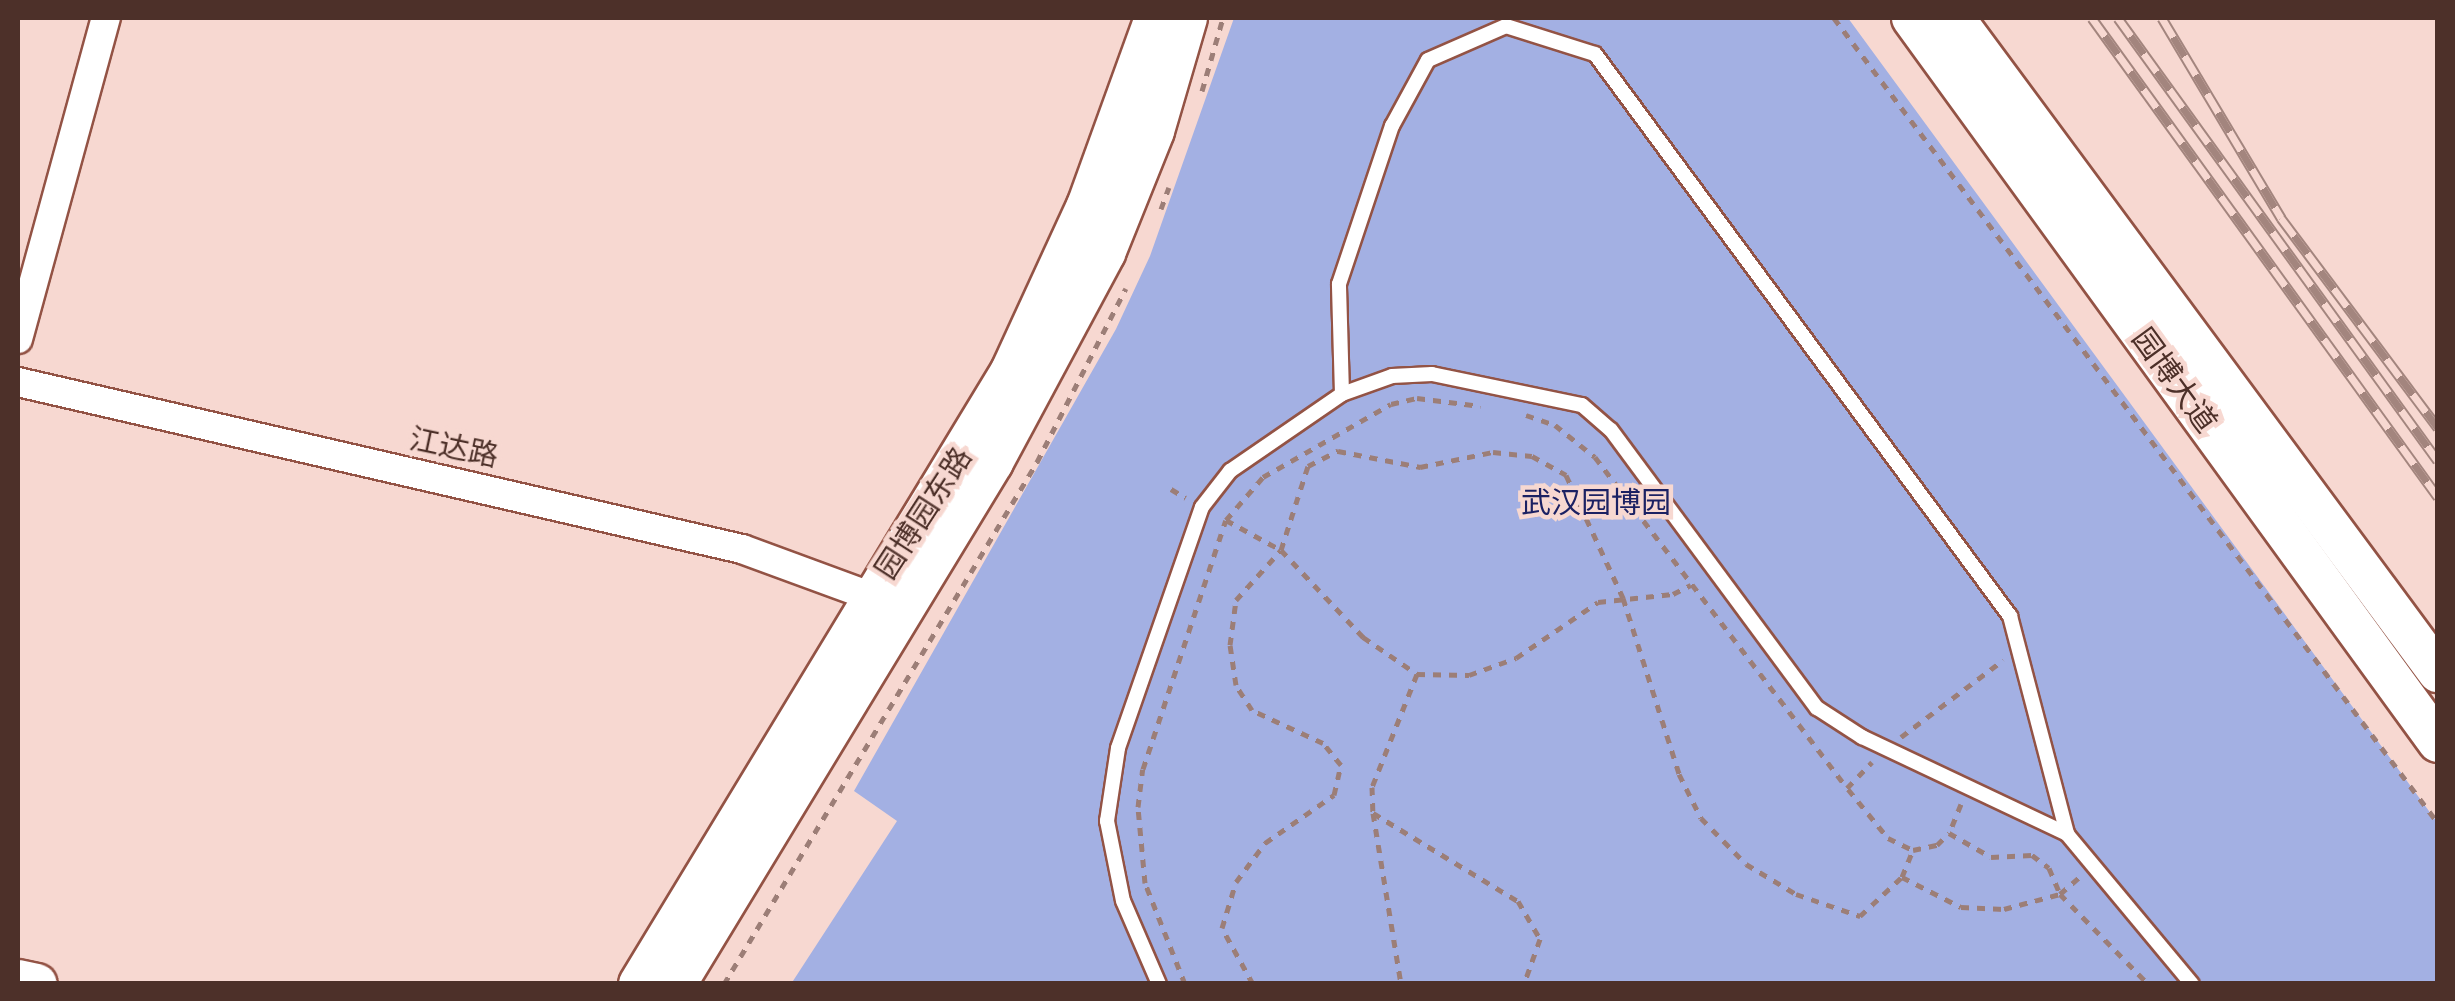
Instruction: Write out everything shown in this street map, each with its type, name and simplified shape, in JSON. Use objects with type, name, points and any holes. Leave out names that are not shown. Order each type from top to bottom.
[{"type":"main road","name":"园博园东路","points":[[640,984],[870,596],[981,423],[1054,284],[1127,107],[1155,18]]},
{"type":"main road","name":"园博园东路","points":[[676,984],[993,462],[1086,288],[1154,131],[1187,18]]},
{"type":"main road","name":"园博大道","points":[[1912,18],[2438,742]]},
{"type":"main road","name":"园博大道","points":[[1954,18],[2438,672]]},
{"type":"main road","points":[[18,980],[37,984]]},
{"type":"street","points":[[18,339],[106,18]]},
{"type":"street","name":"江达路","points":[[18,382],[742,549],[870,596]]},
{"type":"lane","points":[[1342,394],[1339,284],[1392,126],[1428,60],[1506,26],[1595,54],[2010,616],[2067,834],[2192,984]]},
{"type":"lane","points":[[1159,984],[1123,901],[1107,822],[1118,748],[1202,507],[1230,471],[1342,394],[1392,376],[1432,374],[1582,406],[1611,430],[1817,708],[1879,753],[2067,834]]},
{"type":"path","points":[[1834,18],[2438,823]]},
{"type":"path","points":[[1185,984],[1144,883],[1138,807],[1143,770],[1226,520],[1263,477],[1392,404],[1417,398],[1494,408]]},
{"type":"path","points":[[1512,410],[1555,426],[1594,457],[1888,838],[1913,850],[1937,845],[1949,834],[1962,805],[1944,796]]},
{"type":"path","points":[[1253,984],[1222,928],[1236,882],[1264,843],[1334,795],[1341,765],[1324,742],[1252,710],[1236,684],[1230,645],[1236,600],[1281,550],[1308,466],[1338,451],[1420,467],[1493,452],[1532,456],[1566,474],[1623,598],[1679,774],[1700,818],[1746,864],[1796,894],[1860,916],[1902,877],[1913,850]]},
{"type":"path","points":[[1172,489],[1281,550],[1362,637],[1417,674],[1470,675],[1516,658],[1598,602],[1672,594],[1692,585]]},
{"type":"path","points":[[1847,788],[1879,753],[1978,674],[2019,651]]},
{"type":"path","points":[[1401,984],[1372,787],[1417,674]]},
{"type":"path","points":[[1879,753],[1892,769]]},
{"type":"path","points":[[1374,813],[1518,901],[1540,939],[1524,984]]},
{"type":"path","points":[[1949,834],[1991,857],[2032,855],[2049,868],[2060,894],[2148,984]]},
{"type":"path","points":[[1902,877],[1962,907],[2004,909],[2060,894]]},
{"type":"green space","name":"武汉园博园","points":[[1234,18],[1848,18],[2437,822],[2437,983],[791,984],[897,821],[854,791],[1116,329],[1150,256]]},
{"type":"railway","points":[[2092,18],[2438,497]]},
{"type":"railway","points":[[2118,18],[2438,461]]},
{"type":"railway","points":[[2162,18],[2281,218],[2438,428]]}]
